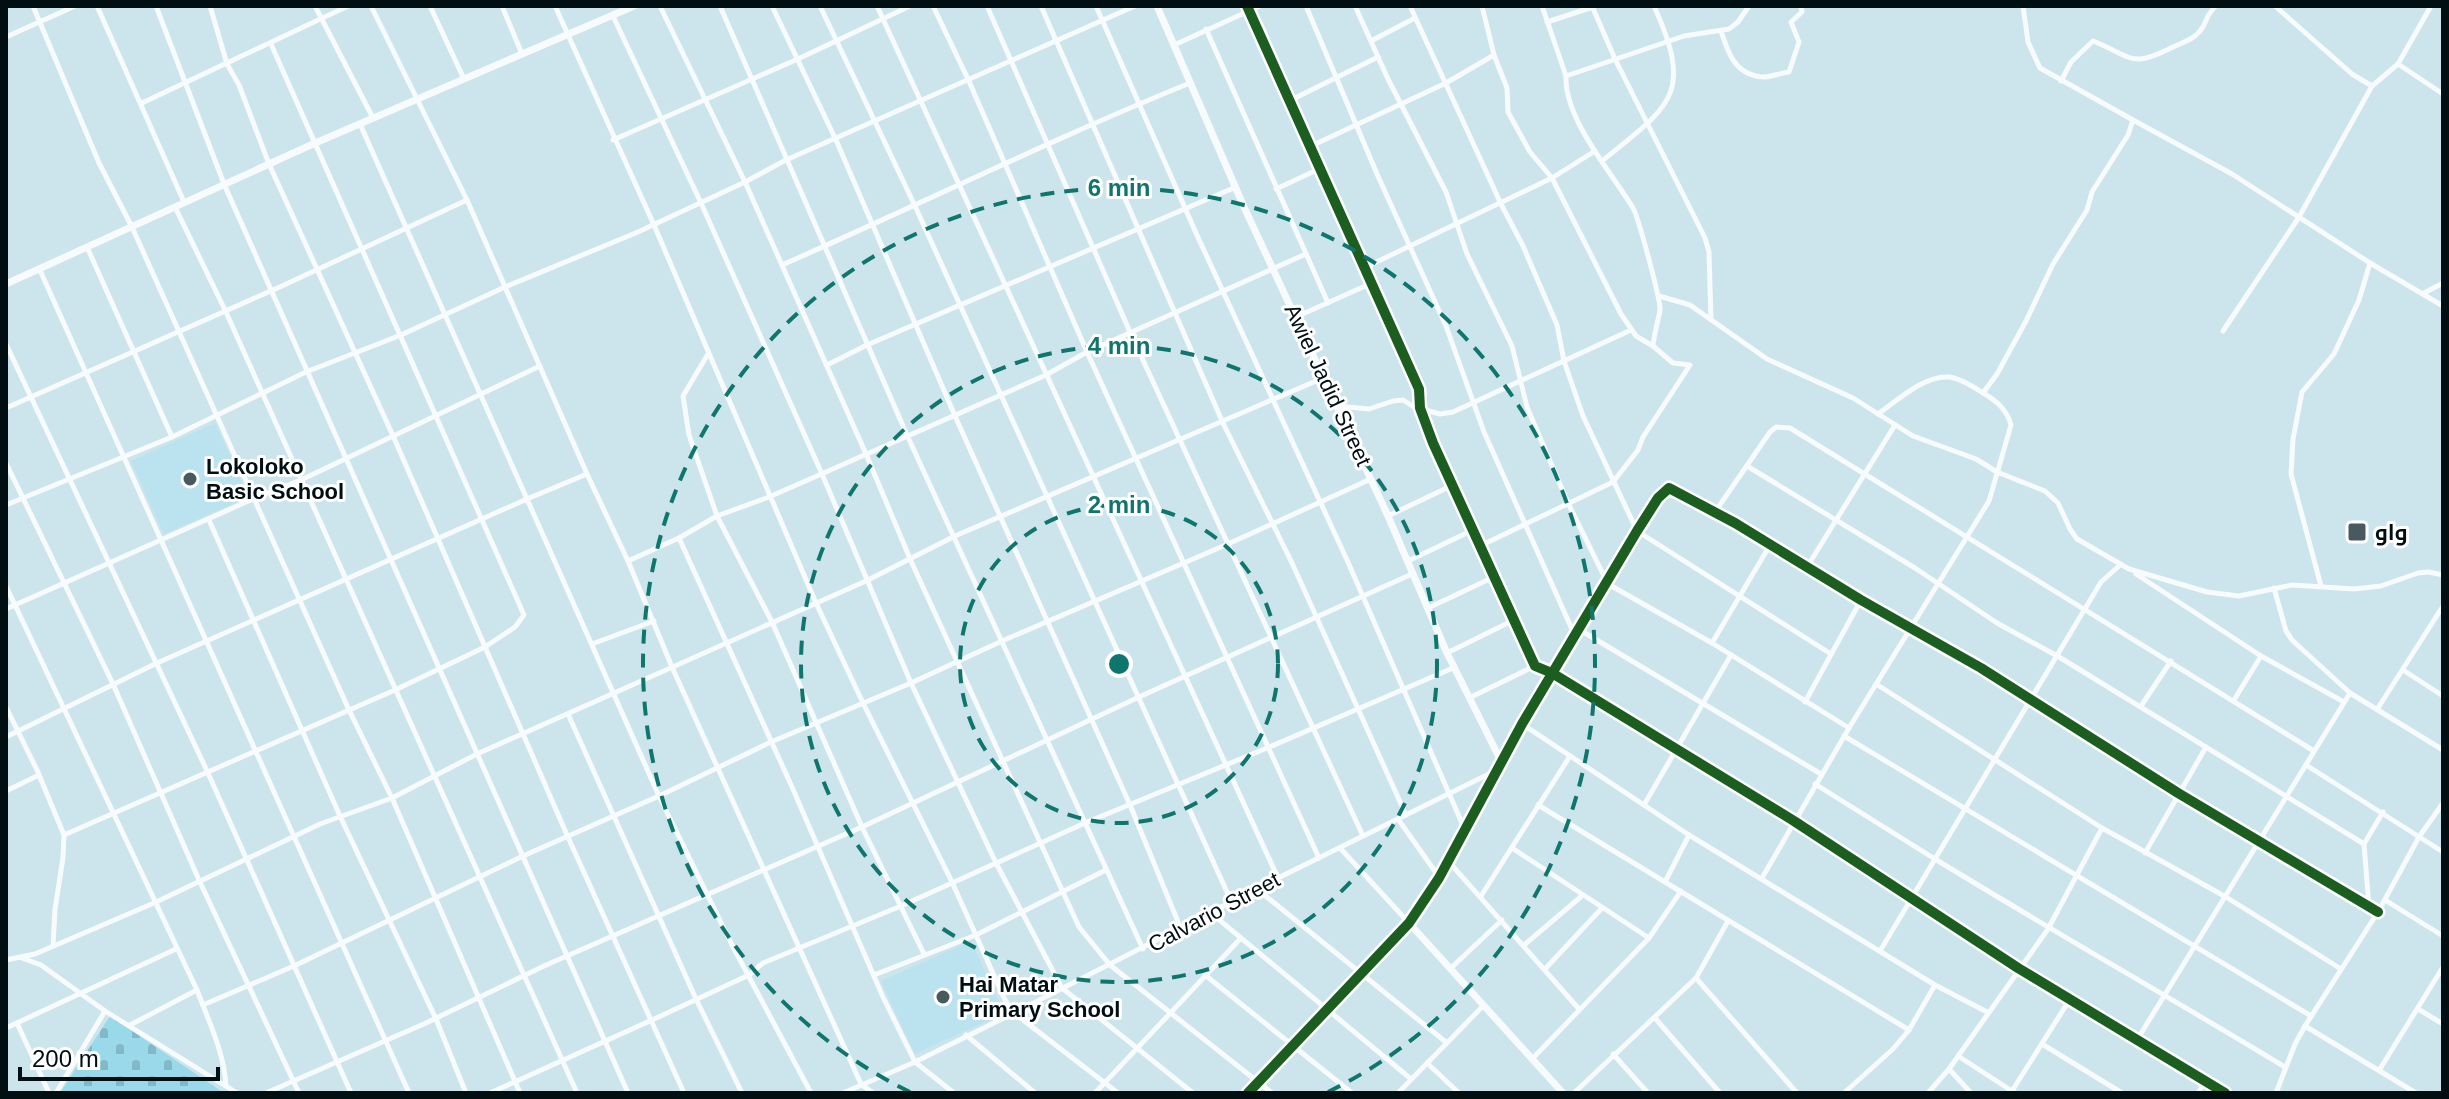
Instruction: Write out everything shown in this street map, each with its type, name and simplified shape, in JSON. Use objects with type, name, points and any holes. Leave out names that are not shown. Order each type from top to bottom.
[{"type":"street","points":[[33,6],[99,163],[132,227],[349,710],[392,798],[520,1093]]},
{"type":"street","points":[[6,37],[75,6]]},
{"type":"street","points":[[97,6],[184,202]]},
{"type":"street","points":[[156,6],[224,184],[628,1093]]},
{"type":"street","points":[[210,6],[227,64],[239,85],[269,164],[684,1093]]},
{"type":"street","points":[[315,6],[373,118]]},
{"type":"street","points":[[142,103],[348,6]]},
{"type":"street","points":[[371,6],[467,200],[672,667],[861,1084],[873,1093]]},
{"type":"street","points":[[430,6],[464,79]]},
{"type":"street","points":[[502,6],[522,54]]},
{"type":"street","points":[[555,6],[654,225],[816,603],[1014,1013],[1118,1093]]},
{"type":"street","points":[[6,284],[313,144],[634,6]]},
{"type":"street","points":[[660,6],[745,182],[911,561],[1079,927],[1110,965],[1272,1093]]},
{"type":"street","points":[[720,6],[907,435],[1143,949]]},
{"type":"street","points":[[772,6],[836,140],[955,416],[1049,620],[1181,929]]},
{"type":"street","points":[[820,6],[915,206],[1232,903]]},
{"type":"street","points":[[877,6],[1278,878]]},
{"type":"street","points":[[613,140],[910,6]]},
{"type":"street","points":[[933,6],[1182,563],[1319,858]]},
{"type":"street","points":[[987,6],[1130,332],[1363,836]]},
{"type":"street","points":[[1041,6],[1141,229],[1223,423],[1273,523],[1406,815]]},
{"type":"street","points":[[1096,6],[1465,831]]},
{"type":"street","points":[[6,505],[172,437],[306,372],[401,335],[505,287],[654,225],[786,160],[876,123],[1135,6]]},
{"type":"street","name":"Awiel Jadid Street","points":[[1157,6],[1236,187],[1388,516],[1453,668],[1500,766]]},
{"type":"street","points":[[1174,45],[1248,8],[1260,6]]},
{"type":"street","points":[[1306,6],[1450,337],[1474,405],[1575,637]]},
{"type":"street","points":[[1355,6],[1446,192],[1467,254],[1512,346],[1527,407],[1568,503],[1608,584],[1712,643],[1849,728]]},
{"type":"street","points":[[1410,6],[1523,246],[1557,325],[1564,361],[1583,416],[1637,531],[1831,654]]},
{"type":"street","points":[[1480,546],[1613,482],[1638,450],[1643,437],[1690,365],[1673,363],[1631,330],[1552,178],[1530,152],[1508,112],[1507,88],[1494,55],[1482,6]]},
{"type":"street","points":[[1542,6],[1566,76],[1569,101],[1595,151],[1637,216],[1659,296],[1660,309],[1653,346]]},
{"type":"street","points":[[1602,161],[1647,123],[1674,88],[1675,74],[1668,41],[1654,6]]},
{"type":"street","points":[[1566,76],[1668,41],[1735,26],[1749,6]]},
{"type":"street","points":[[1721,31],[1729,57],[1740,67],[1761,77],[1789,72],[1799,42],[1791,22],[1802,12],[1801,6]]},
{"type":"street","points":[[2023,6],[2033,56],[2040,68],[2232,174],[2443,306]]},
{"type":"street","points":[[2061,81],[2071,62],[2093,41],[2141,61],[2190,40],[2202,30],[2206,6]]},
{"type":"street","points":[[2207,14],[2216,6]]},
{"type":"street","points":[[2275,6],[2352,74],[2372,86]]},
{"type":"street","points":[[2223,331],[2299,217],[2372,86],[2398,64],[2431,6]]},
{"type":"street","points":[[1547,22],[1592,7],[1705,238],[1709,252],[1711,320]]},
{"type":"street","points":[[1248,8],[1366,267],[1419,389],[1420,408],[1433,443],[1535,666],[1552,673],[1794,821],[2018,968],[2225,1093]]},
{"type":"street","points":[[613,16],[701,203],[911,683],[996,863],[1062,988],[1193,1093]]},
{"type":"street","points":[[1371,41],[1415,18]]},
{"type":"street","points":[[1206,29],[1328,303]]},
{"type":"street","points":[[64,835],[302,732],[485,647],[515,627],[524,615],[271,44]]},
{"type":"street","points":[[1309,147],[1446,83],[1494,55]]},
{"type":"street","points":[[1289,101],[1378,57]]},
{"type":"street","points":[[2398,64],[2443,94]]},
{"type":"street","points":[[782,265],[1049,146],[1093,123],[1191,82]]},
{"type":"street","points":[[1983,393],[1997,374],[2053,264],[2087,210],[2092,192],[2128,135],[2133,120]]},
{"type":"street","points":[[360,124],[659,796],[811,1093]]},
{"type":"street","points":[[1366,267],[1501,204],[1552,178],[1595,151]]},
{"type":"street","points":[[1276,189],[1319,169]]},
{"type":"street","points":[[827,365],[1236,187]]},
{"type":"street","points":[[6,408],[318,270],[467,200]]},
{"type":"street","points":[[175,207],[225,310],[577,1093]]},
{"type":"street","points":[[87,247],[172,437]]},
{"type":"street","points":[[628,561],[679,538],[717,516],[769,497],[955,416],[1046,375],[1130,332],[1306,254]]},
{"type":"street","points":[[2321,586],[2291,474],[2293,439],[2302,392],[2334,354],[2359,300],[2370,263]]},
{"type":"street","points":[[39,268],[409,1093]]},
{"type":"street","points":[[1296,317],[1372,283]]},
{"type":"street","points":[[2424,293],[2443,283]]},
{"type":"street","points":[[1659,296],[1690,305],[1767,359],[1853,398],[1913,436],[1976,459],[1997,472],[2051,495],[2077,539],[2129,569],[2216,594],[2239,596],[2274,588],[2321,586],[2354,589],[2381,586],[2418,573],[2443,575]]},
{"type":"street","points":[[1336,406],[1369,409],[1403,400],[1414,407],[1440,414],[1453,412],[1474,405],[1631,330]]},
{"type":"street","points":[[6,344],[208,773],[351,1093]]},
{"type":"street","points":[[708,353],[683,396],[689,435],[717,516],[772,622],[862,827],[924,954]]},
{"type":"street","points":[[6,609],[394,438],[540,366]]},
{"type":"street","points":[[1762,878],[1821,774],[1989,501],[2010,430],[2010,421],[2002,407],[1983,393],[1951,377],[1936,378],[1877,414]]},
{"type":"street","points":[[6,960],[53,946],[154,903],[340,816],[392,798],[477,754],[911,561],[955,536],[1323,378]]},
{"type":"street","points":[[1807,568],[1895,425]]},
{"type":"street","points":[[1715,512],[1770,432],[1782,426],[2087,609],[2314,751]]},
{"type":"street","points":[[6,463],[113,684],[199,880],[299,1093]]},
{"type":"street","points":[[1747,466],[2364,844]]},
{"type":"street","points":[[6,737],[157,663],[587,474]]},
{"type":"street","points":[[203,1005],[294,966],[567,835],[659,796],[771,742],[958,663],[1371,479]]},
{"type":"street","points":[[1388,516],[1453,485]]},
{"type":"street","points":[[1248,1093],[1409,923],[1449,862],[1552,673],[1637,531],[1667,489],[1715,512],[1981,668],[2178,793],[2378,912]]},
{"type":"street","points":[[209,520],[340,816],[436,1019],[466,1093]]},
{"type":"street","points":[[1408,561],[1473,530]]},
{"type":"street","points":[[679,538],[915,1062],[954,1093]]},
{"type":"street","points":[[1712,643],[1770,545]]},
{"type":"street","points":[[1880,951],[1994,759],[2059,657],[2101,582],[2120,565]]},
{"type":"street","points":[[2129,569],[2261,656],[2344,702]]},
{"type":"street","points":[[266,1093],[862,827],[1412,574]]},
{"type":"street","points":[[1428,608],[1494,577]]},
{"type":"street","points":[[6,586],[197,990],[222,1057],[226,1086]]},
{"type":"street","points":[[2274,588],[2286,631],[2292,640],[2350,693],[2443,750]]},
{"type":"street","points":[[1805,702],[1861,600]]},
{"type":"street","points":[[2378,708],[2443,606]]},
{"type":"street","points":[[1447,653],[1514,620]]},
{"type":"street","points":[[592,644],[654,621]]},
{"type":"street","points":[[1580,630],[1821,774]]},
{"type":"street","points":[[1644,805],[1731,655]]},
{"type":"street","points":[[2234,700],[2261,656]]},
{"type":"street","points":[[2141,706],[2171,661]]},
{"type":"street","points":[[1469,698],[1535,666]]},
{"type":"street","points":[[490,1093],[749,975],[763,963],[901,906],[1039,842],[1453,668]]},
{"type":"street","points":[[2403,670],[2443,696]]},
{"type":"street","points":[[1876,684],[2102,828],[2226,897],[2341,969]]},
{"type":"street","points":[[2137,1040],[2350,693]]},
{"type":"street","points":[[6,707],[64,835],[53,946]]},
{"type":"street","points":[[568,714],[696,999],[742,1093]]},
{"type":"street","points":[[1522,724],[1689,835],[1935,985],[1987,1012]]},
{"type":"street","points":[[1844,736],[2311,1016]]},
{"type":"street","points":[[2145,853],[2206,747]]},
{"type":"street","points":[[1481,896],[1570,756]]},
{"type":"street","points":[[2306,765],[2443,852]]},
{"type":"street","name":"Calvario Street","points":[[843,1093],[915,1062],[1143,949],[1500,766]]},
{"type":"street","points":[[6,791],[39,775]]},
{"type":"street","points":[[1815,784],[2048,929],[2285,1067]]},
{"type":"street","points":[[2276,1093],[2305,1026],[2378,912],[2419,837],[2443,803]]},
{"type":"street","points":[[1538,805],[1909,1030]]},
{"type":"street","points":[[2369,908],[2364,844],[2383,812]]},
{"type":"street","points":[[1398,819],[1439,878]]},
{"type":"street","points":[[1928,1093],[1949,1069],[2048,929],[2102,828]]},
{"type":"street","points":[[1665,882],[1689,835]]},
{"type":"street","points":[[1340,848],[1485,1004],[1558,1091]]},
{"type":"street","points":[[1512,848],[1649,938]]},
{"type":"street","points":[[1449,862],[1579,1009]]},
{"type":"street","points":[[874,976],[976,935],[1106,870]]},
{"type":"street","points":[[1257,889],[1447,1043]]},
{"type":"street","points":[[1533,1058],[1649,938],[1681,891]]},
{"type":"street","points":[[1524,945],[1583,895]]},
{"type":"street","points":[[2385,900],[2443,936]]},
{"type":"street","points":[[1545,969],[1602,908]]},
{"type":"street","points":[[1211,913],[1411,1079]]},
{"type":"street","points":[[1451,968],[1502,920]]},
{"type":"street","points":[[1574,1093],[1696,978],[1728,921]]},
{"type":"street","points":[[1095,1093],[1241,938]]},
{"type":"street","points":[[6,1028],[176,949]]},
{"type":"street","points":[[21,958],[41,965],[105,1011],[237,1093]]},
{"type":"street","points":[[2380,1069],[2443,967]]},
{"type":"street","points":[[1205,975],[1352,1093]]},
{"type":"street","points":[[1696,978],[1797,1093]]},
{"type":"street","points":[[1844,1093],[1893,1049],[1909,1030],[1935,985]]},
{"type":"street","points":[[129,1025],[197,990]]},
{"type":"street","points":[[1958,1056],[2013,1092],[2070,999]]},
{"type":"street","points":[[1398,1093],[1485,1004]]},
{"type":"street","points":[[2418,1009],[2443,1024]]},
{"type":"street","points":[[56,1093],[105,1011]]},
{"type":"street","points":[[1655,1018],[1720,1093]]},
{"type":"street","points":[[17,1023],[49,1093]]},
{"type":"street","points":[[2305,1026],[2416,1093]]},
{"type":"street","points":[[966,1035],[1035,1093]]},
{"type":"street","points":[[2042,1044],[2122,1093]]},
{"type":"street","points":[[1613,1054],[1648,1093]]},
{"type":"street","points":[[1427,1063],[1459,1093]]},
{"type":"street","points":[[1949,1069],[1971,1093]]},
{"type":"street","points":[[2198,1093],[2205,1082]]},
{"type":"shaded area","name":"Lokoloko Basic School","points":[[215,423],[249,497],[164,534],[131,461]]},
{"type":"shaded area","name":"Hai Matar Primary School","points":[[971,941],[1004,1013],[915,1054],[881,981]]},
{"type":"green space","points":[[110,1016],[224,1093],[60,1093]]},
{"type":"cycle path","points":[[1247,6],[1419,389],[1420,408],[1433,443],[1535,666],[1552,673],[1794,821],[2018,968],[2225,1093]]},
{"type":"cycle path","points":[[1248,1093],[1409,923],[1439,878],[1522,724],[1637,531],[1658,498],[1669,488],[1735,523],[1981,668],[2178,793],[2378,912]]},
{"type":"place","name":"Lokoloko Basic School","points":[[190,479]]},
{"type":"place","name":"واو","points":[[2357,532]]},
{"type":"place","name":"Hai Matar Primary School","points":[[943,997]]}]
